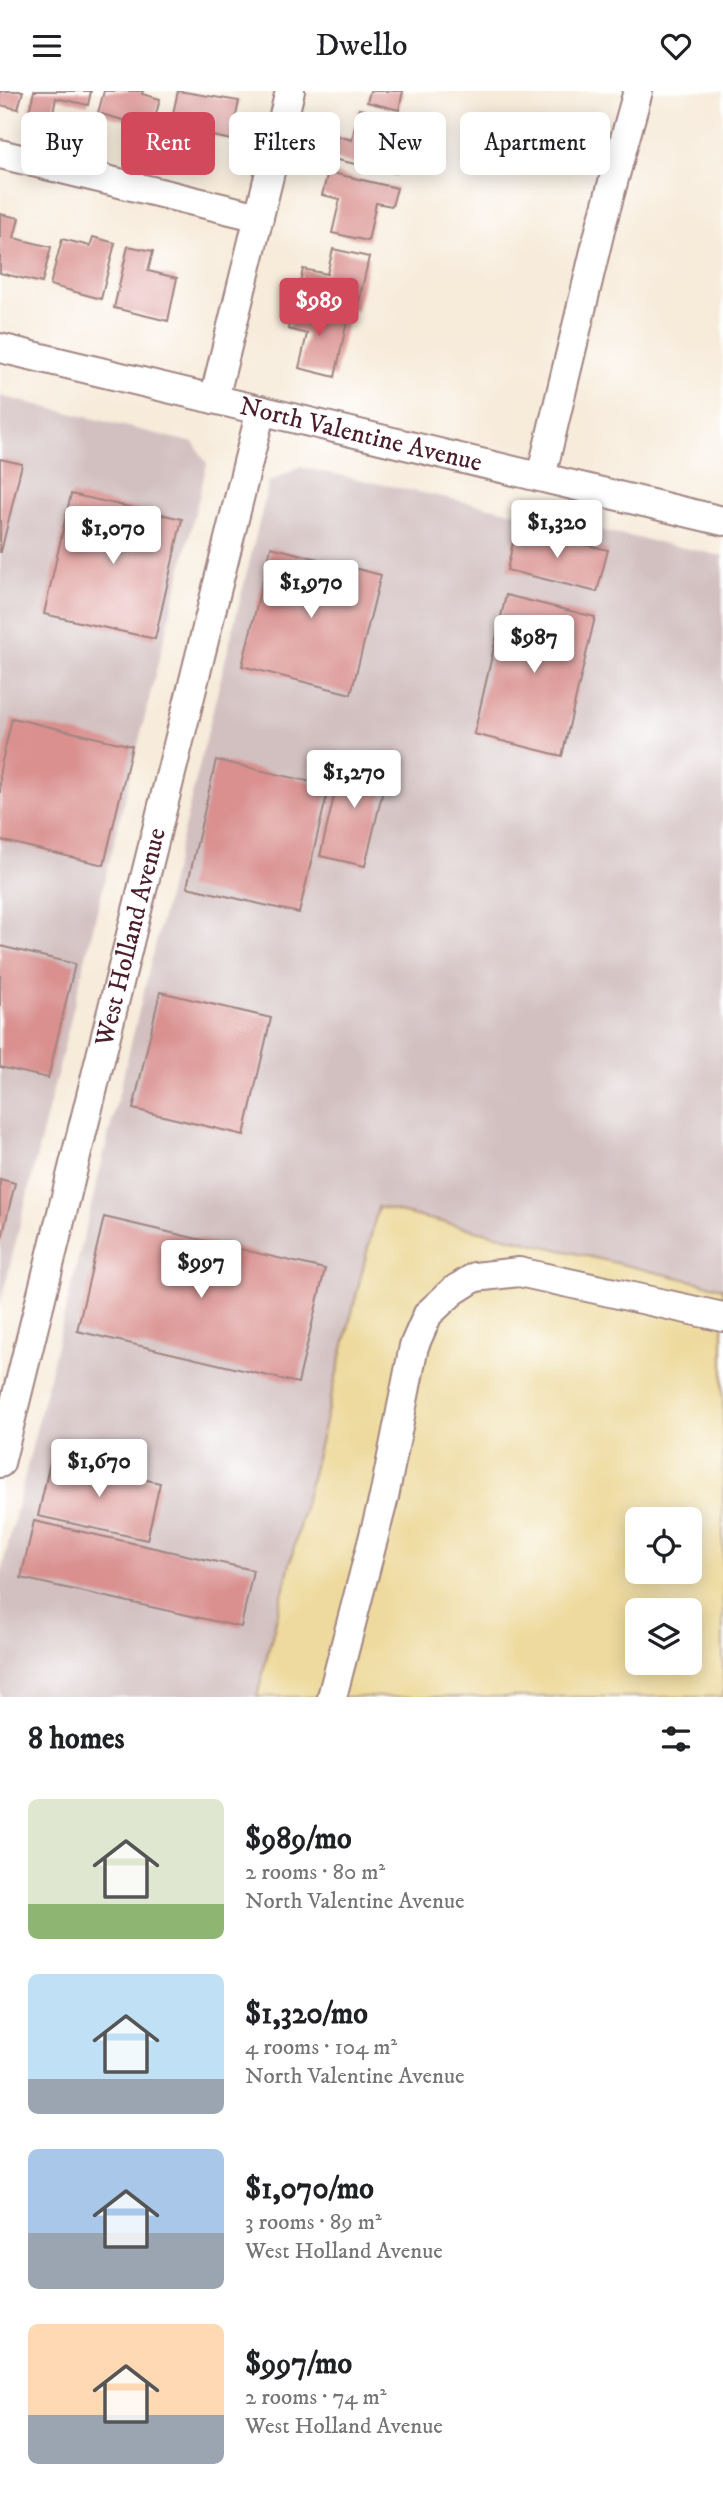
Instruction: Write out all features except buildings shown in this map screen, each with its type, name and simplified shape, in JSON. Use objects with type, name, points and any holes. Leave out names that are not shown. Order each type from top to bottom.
[{"type":"street","points":[[214,399],[290,91]]},
{"type":"street","points":[[541,477],[601,226],[638,91]]},
{"type":"street","points":[[0,155],[259,217]]},
{"type":"street","name":"North Valentine Avenue","points":[[0,348],[723,521]]},
{"type":"street","name":"West Holland Avenue","points":[[2,1450],[261,410]]},
{"type":"street","points":[[332,1697],[384,1497],[414,1346],[428,1314],[453,1291],[475,1277],[519,1272],[723,1317]]},
{"type":"shaded area","points":[[0,396],[194,443],[207,464],[0,1306]]},
{"type":"shaded area","points":[[300,467],[723,556],[723,1288],[378,1207],[257,1697],[0,1697],[0,1577],[269,482]]},
{"type":"sand","points":[[378,1207],[723,1288],[723,1697],[257,1697]]}]
